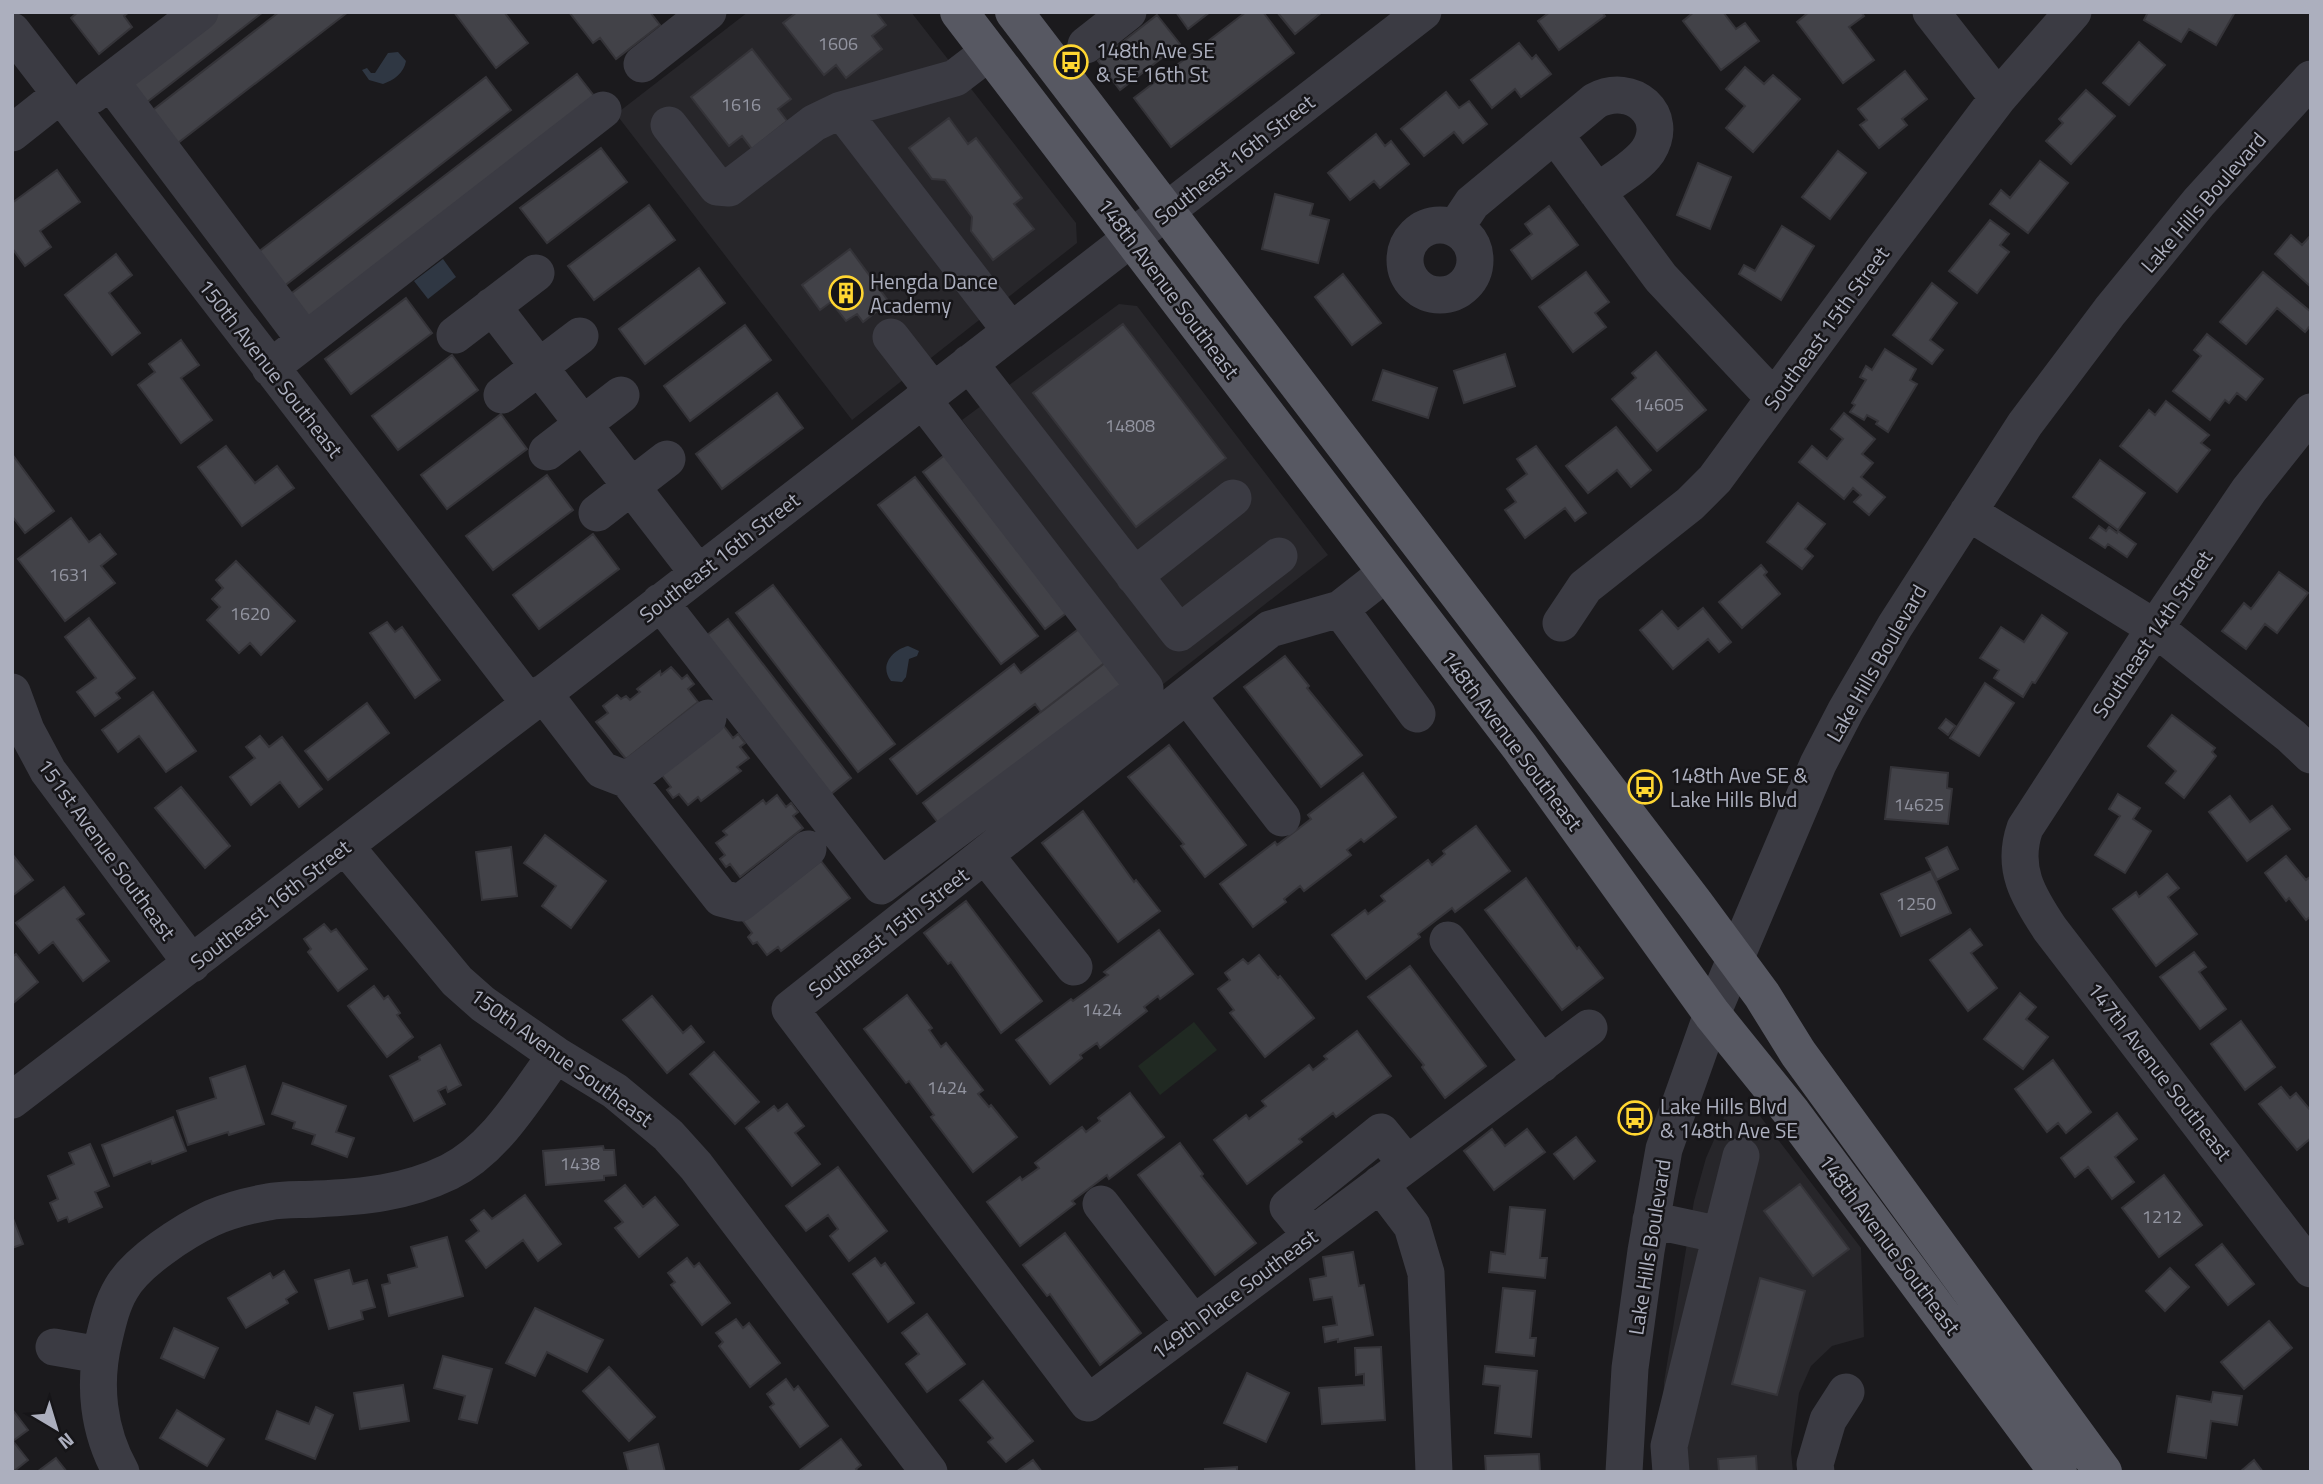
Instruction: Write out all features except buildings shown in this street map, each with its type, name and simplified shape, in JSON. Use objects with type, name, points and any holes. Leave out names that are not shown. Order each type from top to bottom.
[{"type":"main road","name":"148th Avenue Southeast","points":[[959,12],[1520,747],[1712,1014],[1792,1113],[2058,1472]]},
{"type":"main road","name":"148th Avenue Southeast","points":[[1014,12],[1736,960],[1798,1053],[2103,1472]]},
{"type":"main road","points":[[1520,747],[1563,773],[1673,918],[1736,960]]},
{"type":"main road","points":[[1712,1014],[1737,1018],[1780,1048],[1798,1053]]},
{"type":"street","points":[[12,133],[110,81],[200,12]]},
{"type":"street","points":[[642,64],[708,12]]},
{"type":"street","points":[[1086,45],[1128,12]]},
{"type":"street","points":[[1931,12],[1998,98]]},
{"type":"street","name":"Southeast 15th Street","points":[[1561,623],[1584,587],[1690,504],[1715,479],[1998,98],[2073,12]]},
{"type":"street","name":"Southeast 16th Street","points":[[12,1100],[1167,212],[1419,14]]},
{"type":"street","name":"150th Avenue Southeast","points":[[12,32],[270,368],[536,699],[602,770],[628,780]]},
{"type":"street","points":[[669,125],[717,187],[729,188],[814,123],[841,110],[955,78],[989,52]]},
{"type":"street","name":"Lake Hills Boulevard","points":[[1624,1472],[1630,1368],[1664,1149],[1712,1014],[1818,764],[1895,626],[2025,424],[2110,311],[2199,202],[2311,79]]},
{"type":"street","points":[[110,81],[305,340]]},
{"type":"street","points":[[1455,228],[1472,203],[1595,101],[1606,95],[1629,95],[1647,108],[1653,119],[1654,130],[1647,152],[1597,192]]},
{"type":"street","points":[[270,368],[603,110]]},
{"type":"street","points":[[841,110],[1011,331]]},
{"type":"street","points":[[1555,135],[1661,278],[1774,398]]},
{"type":"street","points":[[455,335],[536,273]]},
{"type":"street","points":[[492,306],[698,573]]},
{"type":"street","points":[[502,395],[580,336]]},
{"type":"street","points":[[660,603],[881,886],[1145,688],[927,395],[891,337]]},
{"type":"street","points":[[969,363],[1179,633],[1279,556]]},
{"type":"street","points":[[547,452],[621,395]]},
{"type":"street","name":"Southeast 14th Street","points":[[2020,868],[2018,846],[2025,828],[2154,628],[2249,490],[2311,412]]},
{"type":"street","points":[[597,513],[667,459]]},
{"type":"street","points":[[1134,576],[1233,498]]},
{"type":"street","points":[[1968,512],[2154,628],[2291,736],[2311,755]]},
{"type":"street","name":"Southeast 15th Street","points":[[1088,1403],[790,1009],[1270,629],[1340,609],[1386,573]]},
{"type":"street","points":[[1340,609],[1417,714]]},
{"type":"street","name":"151st Avenue Southeast","points":[[12,692],[26,730],[48,771],[192,964]]},
{"type":"street","points":[[1187,695],[1282,818]]},
{"type":"street","points":[[708,718],[628,780],[721,898],[740,903],[808,849]]},
{"type":"street","name":"150th Avenue Southeast","points":[[345,846],[457,981],[483,1004],[556,1055],[615,1091],[668,1135],[696,1166],[929,1472]]},
{"type":"street","points":[[985,855],[1074,967]]},
{"type":"street","name":"147th Avenue Southeast","points":[[2020,868],[2029,898],[2050,929],[2311,1269]]},
{"type":"street","points":[[1448,940],[1542,1064]]},
{"type":"street","name":"149th Place Southeast","points":[[1088,1403],[1589,1028]]},
{"type":"street","points":[[121,1472],[113,1458],[103,1427],[97,1394],[100,1355],[112,1307],[122,1287],[144,1263],[175,1240],[213,1218],[269,1202],[385,1194],[451,1171],[498,1132],[556,1055]]},
{"type":"street","points":[[1311,1236],[1288,1207],[1381,1132],[1426,1273],[1434,1472]]},
{"type":"street","points":[[1671,1472],[1669,1446],[1741,1156]]},
{"type":"street","points":[[1101,1204],[1194,1324]]},
{"type":"street","points":[[1651,1220],[1721,1235]]},
{"type":"street","points":[[54,1347],[100,1355]]},
{"type":"street","points":[[1816,1472],[1819,1448],[1828,1420],[1846,1392]]},
{"type":"shaded area","points":[[748,12],[911,12],[1076,223],[1077,243],[852,420],[616,114]]},
{"type":"shaded area","points":[[1119,304],[1137,306],[1328,555],[1162,685],[962,420]]},
{"type":"shaded area","points":[[1194,1022],[1217,1050],[1160,1095],[1138,1066]]},
{"type":"shaded area","points":[[1732,1099],[1750,1103],[1861,1248],[1864,1337],[1832,1346],[1811,1366],[1799,1393],[1791,1452],[1793,1472],[1660,1472],[1664,1382],[1694,1201],[1706,1158]]},
{"type":"water","points":[[398,52],[406,61],[398,76],[383,84],[369,80],[362,70],[367,68],[371,73],[375,73],[388,53]]},
{"type":"water","points":[[443,259],[456,277],[428,299],[414,281]]},
{"type":"water","points":[[908,646],[919,651],[917,656],[909,659],[906,677],[902,682],[891,681],[886,670],[889,659]]},
{"type":"place","name":"148th Ave SE & SE 16th St","points":[[1071,62]]},
{"type":"place","name":"Hengda Dance Academy","points":[[846,293]]},
{"type":"place","name":"148th Ave SE & Lake Hills Blvd","points":[[1645,787]]},
{"type":"place","name":"Lake Hills Blvd & 148th Ave SE","points":[[1635,1118]]}]
